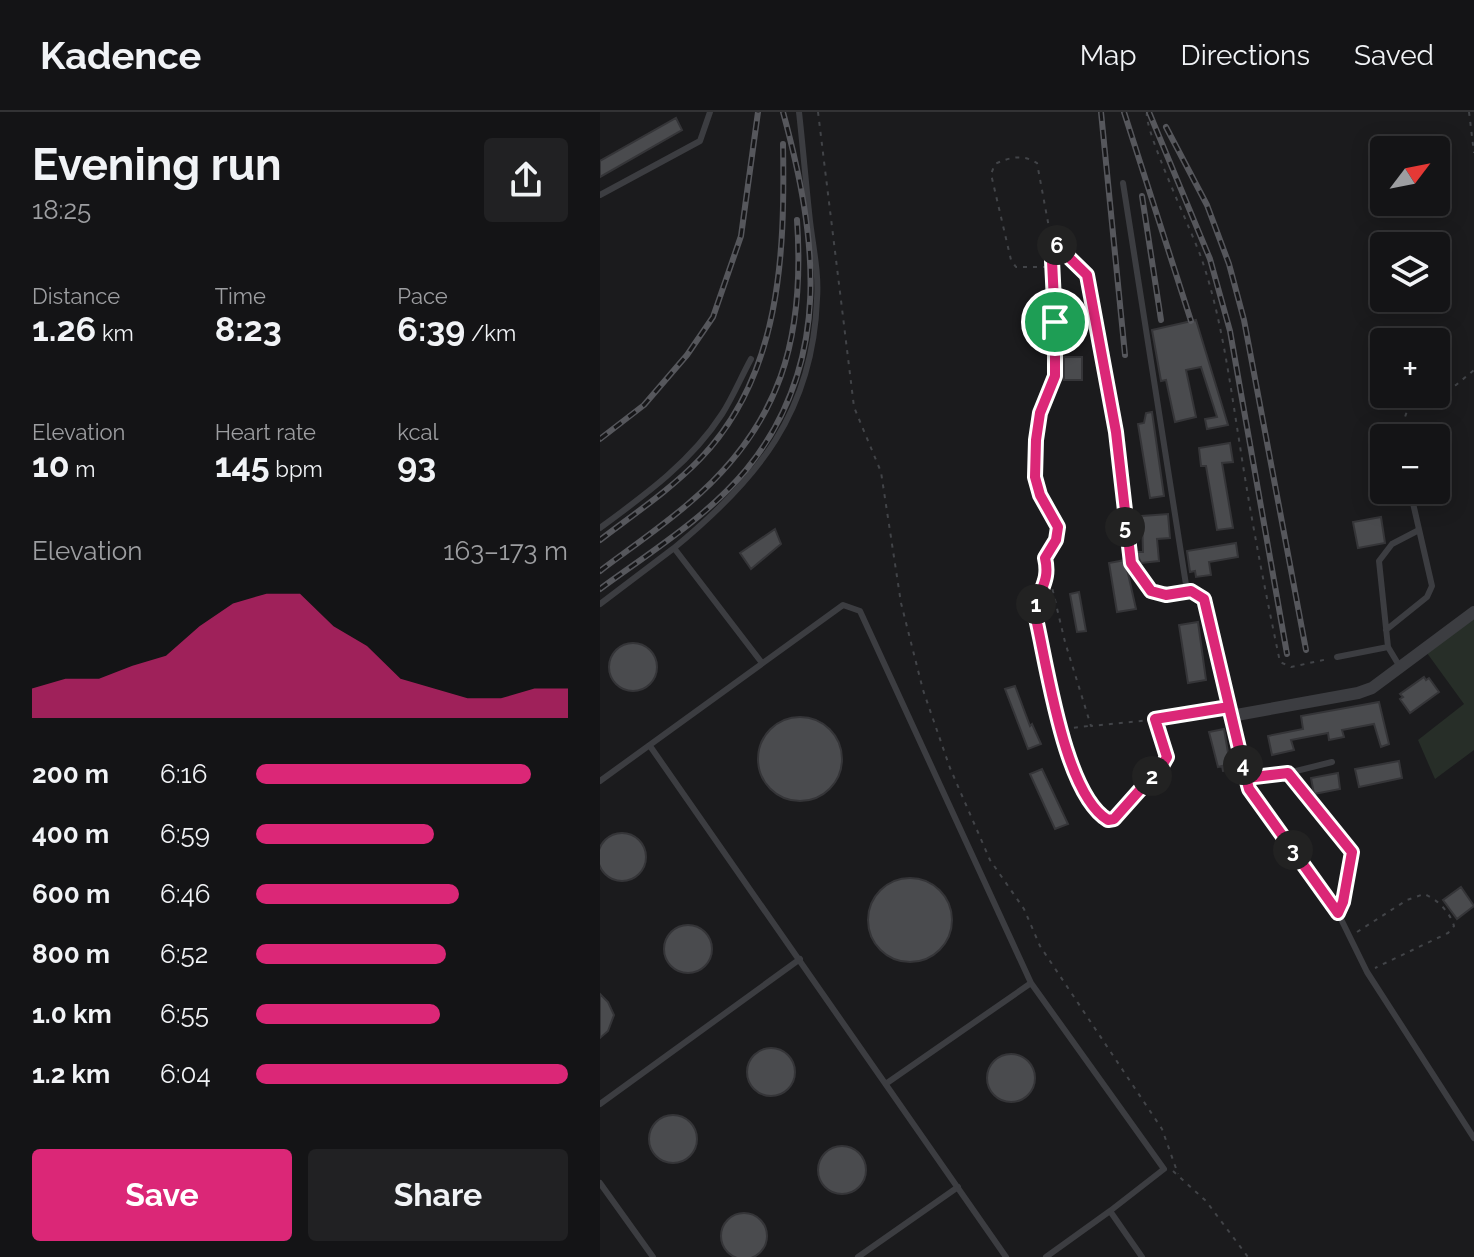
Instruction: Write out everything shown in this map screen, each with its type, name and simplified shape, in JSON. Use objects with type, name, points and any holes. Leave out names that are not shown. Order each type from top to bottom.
[{"type":"street","points":[[1160,719],[1358,693],[1372,688],[1474,612]]},
{"type":"lane","points":[[600,195],[700,141],[710,112]]},
{"type":"lane","points":[[600,604],[720,509],[758,468],[793,411],[813,342],[818,298],[799,112]]},
{"type":"lane","points":[[1123,183],[1187,591]]},
{"type":"lane","points":[[1051,240],[1087,275],[1116,432],[1131,563],[1151,591],[1166,595],[1187,591],[1204,599],[1249,789],[1338,913],[1367,972],[1474,1138]]},
{"type":"lane","points":[[600,528],[667,478],[686,459],[722,415],[751,359]]},
{"type":"lane","points":[[1386,630],[1427,597],[1432,586],[1412,504]]},
{"type":"lane","points":[[1400,667],[1388,647],[1379,561],[1392,544],[1417,531]]},
{"type":"lane","points":[[674,548],[762,663]]},
{"type":"lane","points":[[600,781],[843,605],[860,611],[1031,983],[1164,1169],[1046,1257]]},
{"type":"lane","points":[[1337,657],[1388,647]]},
{"type":"lane","points":[[650,746],[1006,1257]]},
{"type":"lane","points":[[1246,778],[1288,773],[1332,762]]},
{"type":"lane","points":[[600,1104],[800,959]]},
{"type":"lane","points":[[887,1083],[1031,983]]},
{"type":"lane","points":[[600,1183],[653,1257]]},
{"type":"lane","points":[[858,1257],[958,1187]]},
{"type":"lane","points":[[1110,1211],[1142,1257]]},
{"type":"path","points":[[818,112],[854,407],[881,472],[901,603],[932,716],[950,768],[990,860],[1024,909],[1040,946],[1162,1129],[1178,1174]]},
{"type":"path","points":[[1147,112],[1150,136],[1181,203],[1203,262],[1228,372],[1257,556],[1280,662],[1291,667],[1337,657]]},
{"type":"path","points":[[1469,112],[1474,153]]},
{"type":"path","points":[[1053,267],[1016,267],[1011,260],[991,174],[995,164],[1018,158],[1028,158],[1037,163],[1051,240],[1053,267],[1055,376],[1040,413],[1035,477],[1040,495],[1058,527],[1056,540],[1045,558],[1065,642],[1091,726]]},
{"type":"path","points":[[1450,387],[1474,370]]},
{"type":"path","points":[[1049,575],[1036,603],[1035,614],[1062,729],[1074,772],[1089,804],[1098,814],[1108,820],[1114,819],[1167,757],[1155,719],[1062,729]]},
{"type":"path","points":[[1288,773],[1352,852],[1343,902],[1338,913]]},
{"type":"path","points":[[1351,935],[1407,900],[1424,894],[1434,898],[1452,919],[1454,926],[1448,933],[1367,972]]},
{"type":"path","points":[[1164,1169],[1178,1174],[1206,1201],[1248,1257]]},
{"type":"shaded area","points":[[1474,617],[1474,750],[1435,779],[1418,740],[1464,704],[1427,653]]},
{"type":"building","points":[[676,118],[682,130],[600,177],[600,161]]},
{"type":"building","points":[[1196,320],[1228,425],[1207,429],[1205,419],[1217,417],[1201,367],[1186,370],[1196,417],[1175,422],[1166,380],[1161,381],[1152,330]]},
{"type":"building","points":[[1064,357],[1082,357],[1082,380],[1064,380]]},
{"type":"building","points":[[1152,412],[1164,496],[1150,498],[1138,424],[1144,423],[1146,413]]},
{"type":"building","points":[[1230,443],[1233,462],[1222,463],[1233,528],[1217,530],[1206,466],[1201,466],[1199,448]]},
{"type":"building","points":[[1168,514],[1170,538],[1157,539],[1159,561],[1141,563],[1136,552],[1143,552],[1142,516]]},
{"type":"building","points":[[1381,517],[1385,543],[1358,548],[1353,522]]},
{"type":"building","points":[[775,529],[781,544],[751,569],[740,553]]},
{"type":"building","points":[[1236,543],[1238,557],[1209,562],[1211,575],[1196,577],[1195,571],[1190,572],[1187,551]]},
{"type":"building","points":[[1125,560],[1136,609],[1117,612],[1109,563]]},
{"type":"building","points":[[1079,592],[1086,631],[1077,632],[1070,594]]},
{"type":"building","points":[[1198,622],[1206,680],[1188,683],[1179,625]]},
{"type":"building","points":[[633,643],[650,650],[657,667],[650,684],[633,691],[616,684],[609,667],[616,650]]},
{"type":"building","points":[[1424,677],[1426,680],[1429,678],[1439,692],[1410,713],[1400,694]]},
{"type":"building","points":[[1015,686],[1030,726],[1032,724],[1041,744],[1028,749],[1005,689]]},
{"type":"building","points":[[1379,702],[1389,744],[1381,747],[1374,724],[1342,730],[1344,737],[1329,740],[1328,733],[1291,740],[1294,750],[1272,755],[1268,736],[1303,729],[1301,716]]},
{"type":"building","points":[[792,717],[808,717],[824,724],[835,735],[842,759],[839,775],[830,789],[808,801],[792,801],[776,794],[765,783],[758,767],[758,751],[765,735],[776,724]]},
{"type":"building","points":[[1224,729],[1231,770],[1223,771],[1222,766],[1218,767],[1209,732]]},
{"type":"building","points":[[1399,761],[1402,778],[1359,787],[1355,769]]},
{"type":"building","points":[[1042,769],[1068,824],[1055,829],[1030,774]]},
{"type":"building","points":[[1338,773],[1340,789],[1314,794],[1311,778]]},
{"type":"building","points":[[613,835],[631,835],[644,848],[644,866],[631,879],[613,879],[600,866],[600,848]]},
{"type":"building","points":[[902,878],[918,878],[934,885],[945,896],[952,920],[949,936],[940,950],[918,962],[902,962],[886,955],[875,944],[868,928],[868,912],[875,896],[886,885]]},
{"type":"building","points":[[1461,887],[1474,906],[1457,919],[1443,900]]},
{"type":"building","points":[[688,925],[705,932],[712,949],[705,966],[688,973],[671,966],[664,949],[671,932]]},
{"type":"building","points":[[600,994],[614,1015],[608,1031],[600,1038]]},
{"type":"building","points":[[771,1048],[788,1055],[795,1072],[788,1089],[771,1096],[754,1089],[747,1072],[754,1055]]},
{"type":"building","points":[[1011,1054],[1028,1061],[1035,1078],[1028,1095],[1011,1102],[994,1095],[987,1078],[994,1061]]},
{"type":"building","points":[[673,1115],[690,1122],[697,1139],[690,1156],[673,1163],[656,1156],[649,1139],[656,1122]]},
{"type":"building","points":[[842,1146],[859,1153],[866,1170],[859,1187],[842,1194],[825,1187],[818,1170],[825,1153]]},
{"type":"building","points":[[735,1215],[753,1215],[765,1227],[765,1245],[753,1257],[735,1257],[723,1245],[723,1227]]},
{"type":"railway","points":[[600,439],[644,405],[687,355],[713,317],[741,236],[758,112]]},
{"type":"railway","points":[[600,589],[676,534],[730,487],[746,470],[774,429],[794,386],[805,342],[810,297],[809,252],[804,205],[783,112]]},
{"type":"railway","points":[[1101,112],[1125,355]]},
{"type":"railway","points":[[1124,112],[1191,321]]},
{"type":"railway","points":[[1149,112],[1210,259],[1230,331],[1287,654]]},
{"type":"railway","points":[[1166,127],[1207,205],[1229,264],[1244,320],[1306,650]]},
{"type":"railway","points":[[600,540],[700,459],[727,426],[747,390],[773,311],[782,228],[783,144]]},
{"type":"railway","points":[[1142,196],[1161,320]]},
{"type":"railway","points":[[600,571],[677,513],[720,474],[746,443],[766,410],[781,376],[791,340],[797,303],[797,220]]},
{"type":"route","points":[[1055,322],[1051,240],[1087,275],[1116,432],[1131,563],[1138,577],[1151,591],[1166,595],[1191,591],[1204,599],[1246,778],[1288,773],[1318,806],[1352,852],[1343,902],[1338,913],[1249,789],[1246,778],[1229,707],[1155,719],[1167,757],[1163,764],[1114,819],[1108,820],[1098,814],[1089,804],[1074,772],[1056,714],[1035,614],[1036,603],[1049,575],[1046,552],[1056,540],[1058,527],[1040,495],[1035,477],[1040,413],[1055,376],[1055,322]]}]
